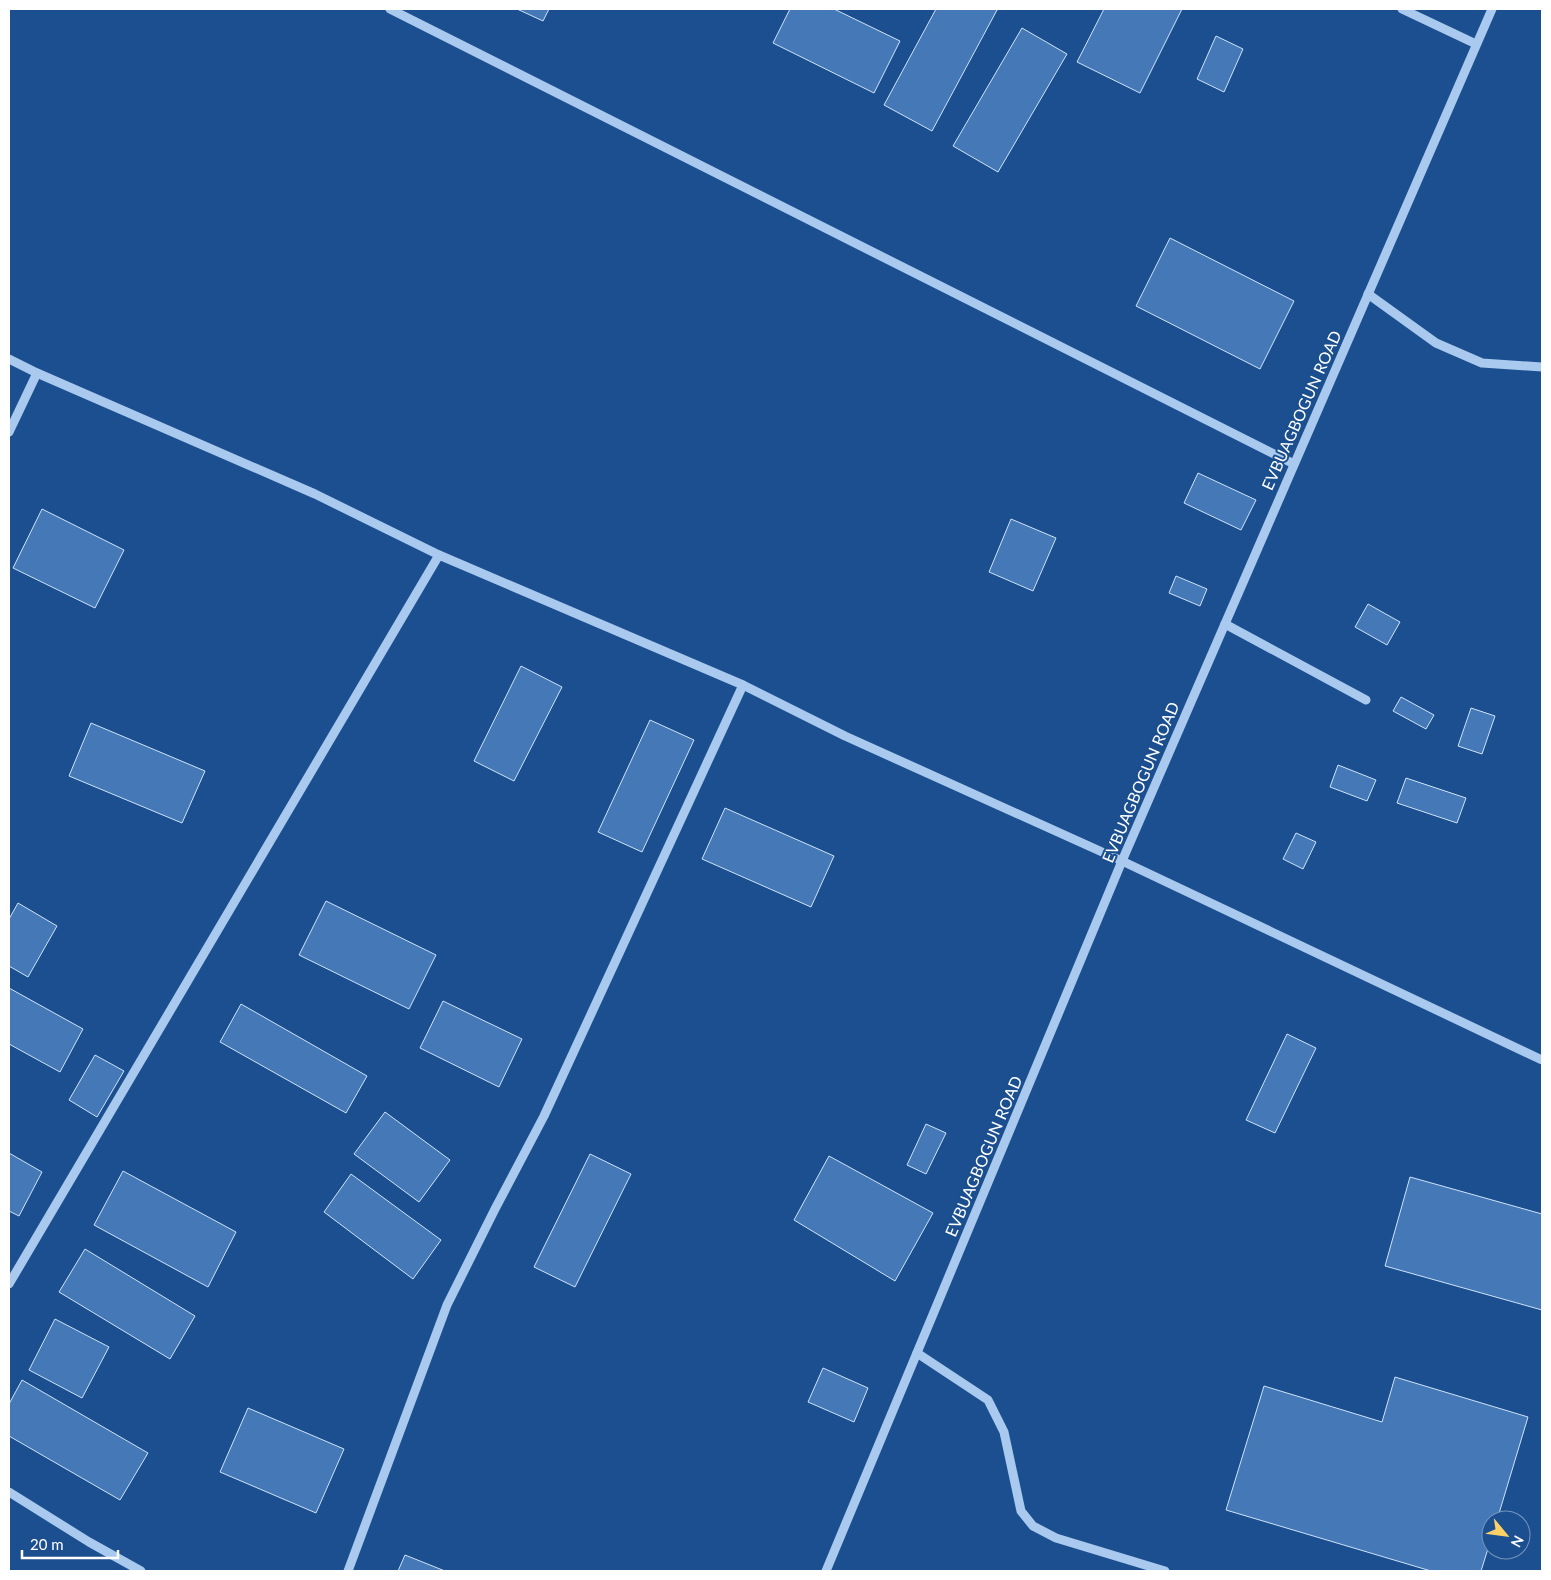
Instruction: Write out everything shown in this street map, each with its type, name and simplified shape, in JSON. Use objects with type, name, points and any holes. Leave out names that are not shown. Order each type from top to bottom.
[{"type":"street","points":[[390,9],[1294,464]]},
{"type":"street","points":[[1402,9],[1476,44]]},
{"type":"street","name":"EVBUAGBOGUN ROAD","points":[[826,1571],[1122,861],[1492,9]]},
{"type":"street","points":[[1368,294],[1436,343],[1482,363],[1542,367]]},
{"type":"street","points":[[9,359],[314,494],[438,555],[743,685],[845,736],[1122,861],[1542,1060]]},
{"type":"street","points":[[9,432],[37,373]]},
{"type":"street","points":[[9,1284],[438,555]]},
{"type":"street","points":[[1225,624],[1366,700]]},
{"type":"street","points":[[348,1571],[447,1305],[544,1116],[743,685]]},
{"type":"street","points":[[917,1353],[988,1400],[1004,1432],[1021,1511],[1033,1526],[1056,1538],[1165,1571]]},
{"type":"street","points":[[9,1492],[32,1508],[141,1571]]},
{"type":"building","points":[[517,9],[549,9],[543,21]]},
{"type":"building","points":[[790,9],[834,9],[900,41],[874,93],[773,43]]},
{"type":"building","points":[[936,9],[997,10],[932,131],[884,105]]},
{"type":"building","points":[[1104,9],[1182,9],[1140,93],[1077,62]]},
{"type":"building","points":[[1022,28],[1067,54],[998,172],[953,146]]},
{"type":"building","points":[[1216,36],[1243,49],[1224,92],[1197,79]]},
{"type":"building","points":[[1170,238],[1294,301],[1260,369],[1136,306]]},
{"type":"building","points":[[1198,473],[1256,500],[1241,530],[1184,503]]},
{"type":"building","points":[[42,509],[124,550],[95,608],[13,568]]},
{"type":"building","points":[[1011,519],[1056,538],[1033,591],[989,572]]},
{"type":"building","points":[[1176,576],[1207,589],[1200,606],[1169,593]]},
{"type":"building","points":[[1368,604],[1400,622],[1387,645],[1355,627]]},
{"type":"building","points":[[521,666],[562,687],[514,781],[474,761]]},
{"type":"building","points":[[1401,697],[1434,715],[1426,729],[1393,711]]},
{"type":"building","points":[[1471,708],[1495,716],[1482,754],[1458,746]]},
{"type":"building","points":[[650,720],[694,740],[642,852],[598,832]]},
{"type":"building","points":[[91,723],[205,771],[182,823],[69,776]]},
{"type":"building","points":[[1338,765],[1376,780],[1367,801],[1330,787]]},
{"type":"building","points":[[1406,778],[1466,798],[1457,823],[1397,803]]},
{"type":"building","points":[[725,808],[834,856],[811,907],[702,859]]},
{"type":"building","points":[[1296,833],[1316,842],[1303,869],[1283,859]]},
{"type":"building","points":[[326,901],[436,955],[409,1009],[299,955]]},
{"type":"building","points":[[18,903],[57,926],[28,977],[9,966],[9,919]]},
{"type":"building","points":[[9,988],[83,1029],[60,1072],[9,1044]]},
{"type":"building","points":[[443,1001],[522,1039],[499,1087],[420,1048]]},
{"type":"building","points":[[241,1004],[367,1076],[346,1113],[220,1042]]},
{"type":"building","points":[[1287,1034],[1316,1048],[1275,1133],[1246,1120]]},
{"type":"building","points":[[95,1055],[124,1071],[97,1117],[69,1100]]},
{"type":"building","points":[[385,1112],[450,1160],[419,1202],[354,1154]]},
{"type":"building","points":[[926,1124],[946,1133],[926,1174],[907,1165]]},
{"type":"building","points":[[9,1153],[42,1172],[19,1216],[9,1211]]},
{"type":"building","points":[[590,1154],[631,1174],[575,1287],[534,1267]]},
{"type":"building","points":[[829,1156],[933,1213],[895,1281],[794,1220]]},
{"type":"building","points":[[123,1171],[236,1232],[208,1287],[94,1225]]},
{"type":"building","points":[[351,1174],[441,1240],[413,1279],[324,1212]]},
{"type":"building","points":[[1410,1177],[1542,1214],[1542,1310],[1385,1266]]},
{"type":"building","points":[[85,1249],[195,1316],[170,1359],[59,1292]]},
{"type":"building","points":[[55,1319],[109,1347],[82,1398],[29,1370]]},
{"type":"building","points":[[823,1368],[868,1388],[854,1422],[808,1402]]},
{"type":"building","points":[[1395,1377],[1528,1417],[1500,1510],[1481,1510],[1481,1560],[1484,1560],[1481,1571],[1431,1571],[1226,1510],[1264,1386],[1382,1422]]},
{"type":"building","points":[[22,1380],[148,1453],[120,1500],[9,1436],[9,1404]]},
{"type":"building","points":[[248,1408],[344,1449],[316,1513],[220,1472]]},
{"type":"building","points":[[405,1555],[445,1571],[398,1571]]}]
